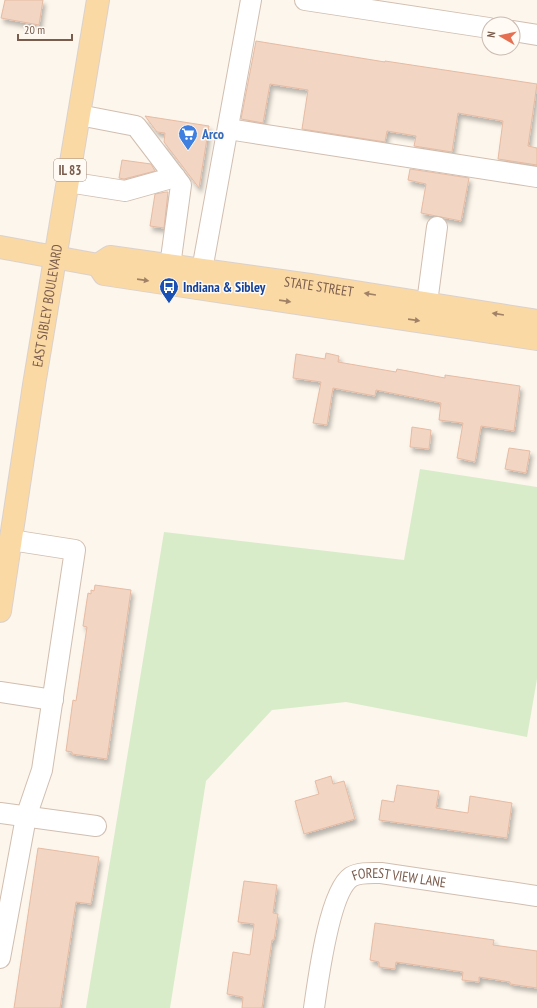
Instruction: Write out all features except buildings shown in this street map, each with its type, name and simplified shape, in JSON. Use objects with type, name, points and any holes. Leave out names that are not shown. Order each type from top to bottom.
[{"type":"main road","name":"EAST SIBLEY BOULEVARD","points":[[1,599],[8,528],[56,256],[98,0]]},
{"type":"main road","name":"STATE STREET","points":[[0,247],[56,256],[101,270],[537,339]]},
{"type":"main road","name":"STATE STREET","points":[[101,270],[110,257],[427,303],[537,321]]},
{"type":"street","points":[[202,270],[251,0]]},
{"type":"street","points":[[312,0],[481,27]]},
{"type":"street","points":[[521,32],[537,35]]},
{"type":"street","points":[[78,116],[136,126],[181,185],[170,266]]},
{"type":"street","points":[[228,129],[537,177]]},
{"type":"street","points":[[68,182],[125,191],[174,177]]},
{"type":"street","points":[[427,303],[437,227]]},
{"type":"street","points":[[0,958],[26,816],[42,770],[75,550],[8,528]]},
{"type":"street","points":[[0,692],[53,700]]},
{"type":"street","points":[[0,813],[96,826]]},
{"type":"street","name":"FOREST VIEW LANE","points":[[314,1008],[333,909],[340,890],[351,877],[364,874],[381,873],[537,896]]},
{"type":"green space","points":[[420,469],[537,487],[537,679],[527,737],[346,702],[272,710],[206,781],[170,1008],[86,1008],[164,532],[404,560]]},
{"type":"place","name":"Arco","points":[[188,151]]},
{"type":"place","name":"Indiana & Sibley","points":[[169,304]]}]
